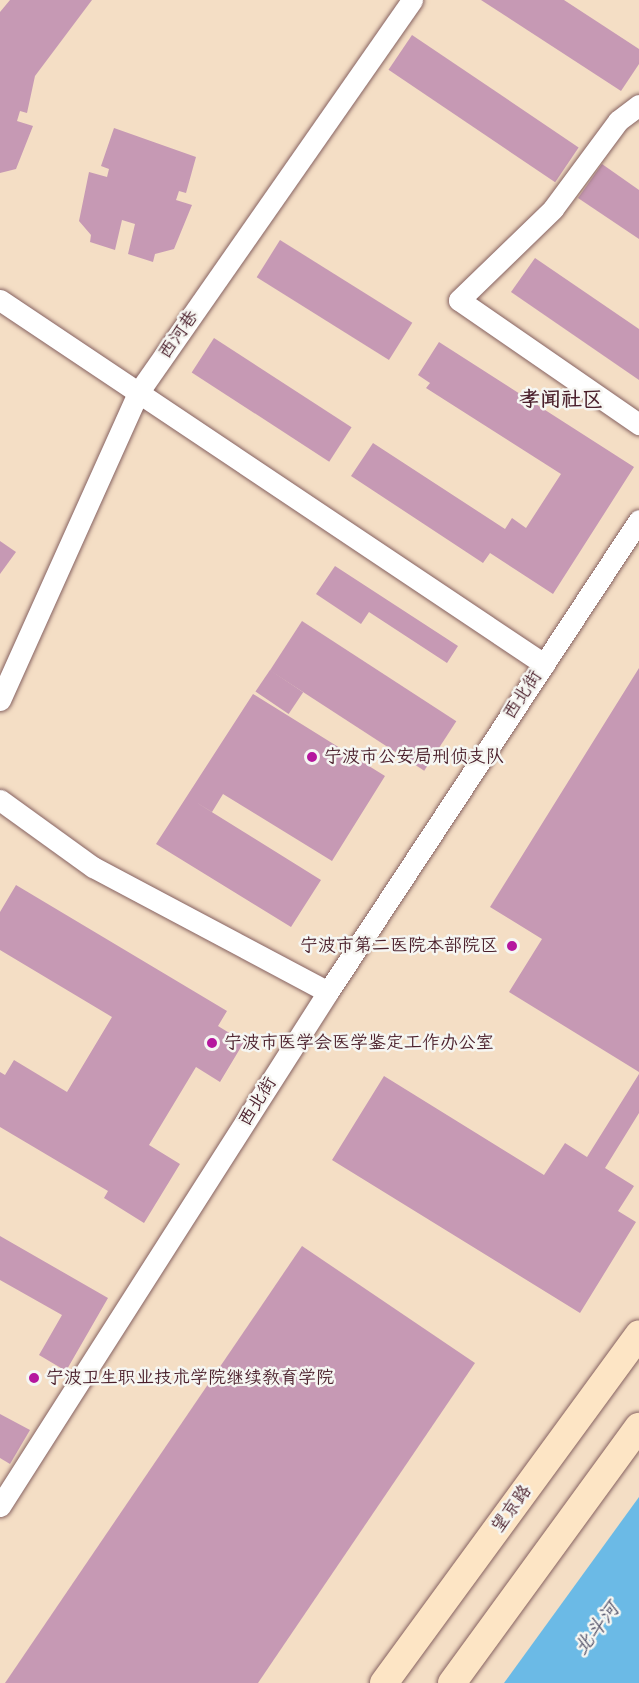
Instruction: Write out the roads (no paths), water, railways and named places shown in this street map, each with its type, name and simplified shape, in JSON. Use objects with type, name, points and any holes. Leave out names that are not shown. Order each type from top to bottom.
[{"type":"main road","name":"望京路","points":[[384,1683],[639,1334]]},
{"type":"main road","points":[[452,1683],[639,1427]]},
{"type":"street","name":"西河巷","points":[[0,700],[138,393],[412,0]]},
{"type":"street","points":[[639,105],[618,121],[553,209],[459,300],[639,424]]},
{"type":"street","points":[[0,300],[544,664]]},
{"type":"street","name":"西北街","points":[[0,1506],[328,992],[639,520]]},
{"type":"street","points":[[2,807],[93,867],[328,992]]},
{"type":"water","name":"北斗河","points":[[639,1497],[639,1683],[504,1683]]},
{"type":"place","name":"宁波市公安局刑侦支队","points":[[312,757]]},
{"type":"place","name":"宁波市第二医院本部院区","points":[[512,946]]},
{"type":"place","name":"宁波市医学会医学鉴定工作办公室","points":[[212,1043]]},
{"type":"place","name":"宁波卫生职业技术学院继续教育学院","points":[[34,1378]]},
{"type":"district","name":"孝闻社区","points":[[561,400]]}]
